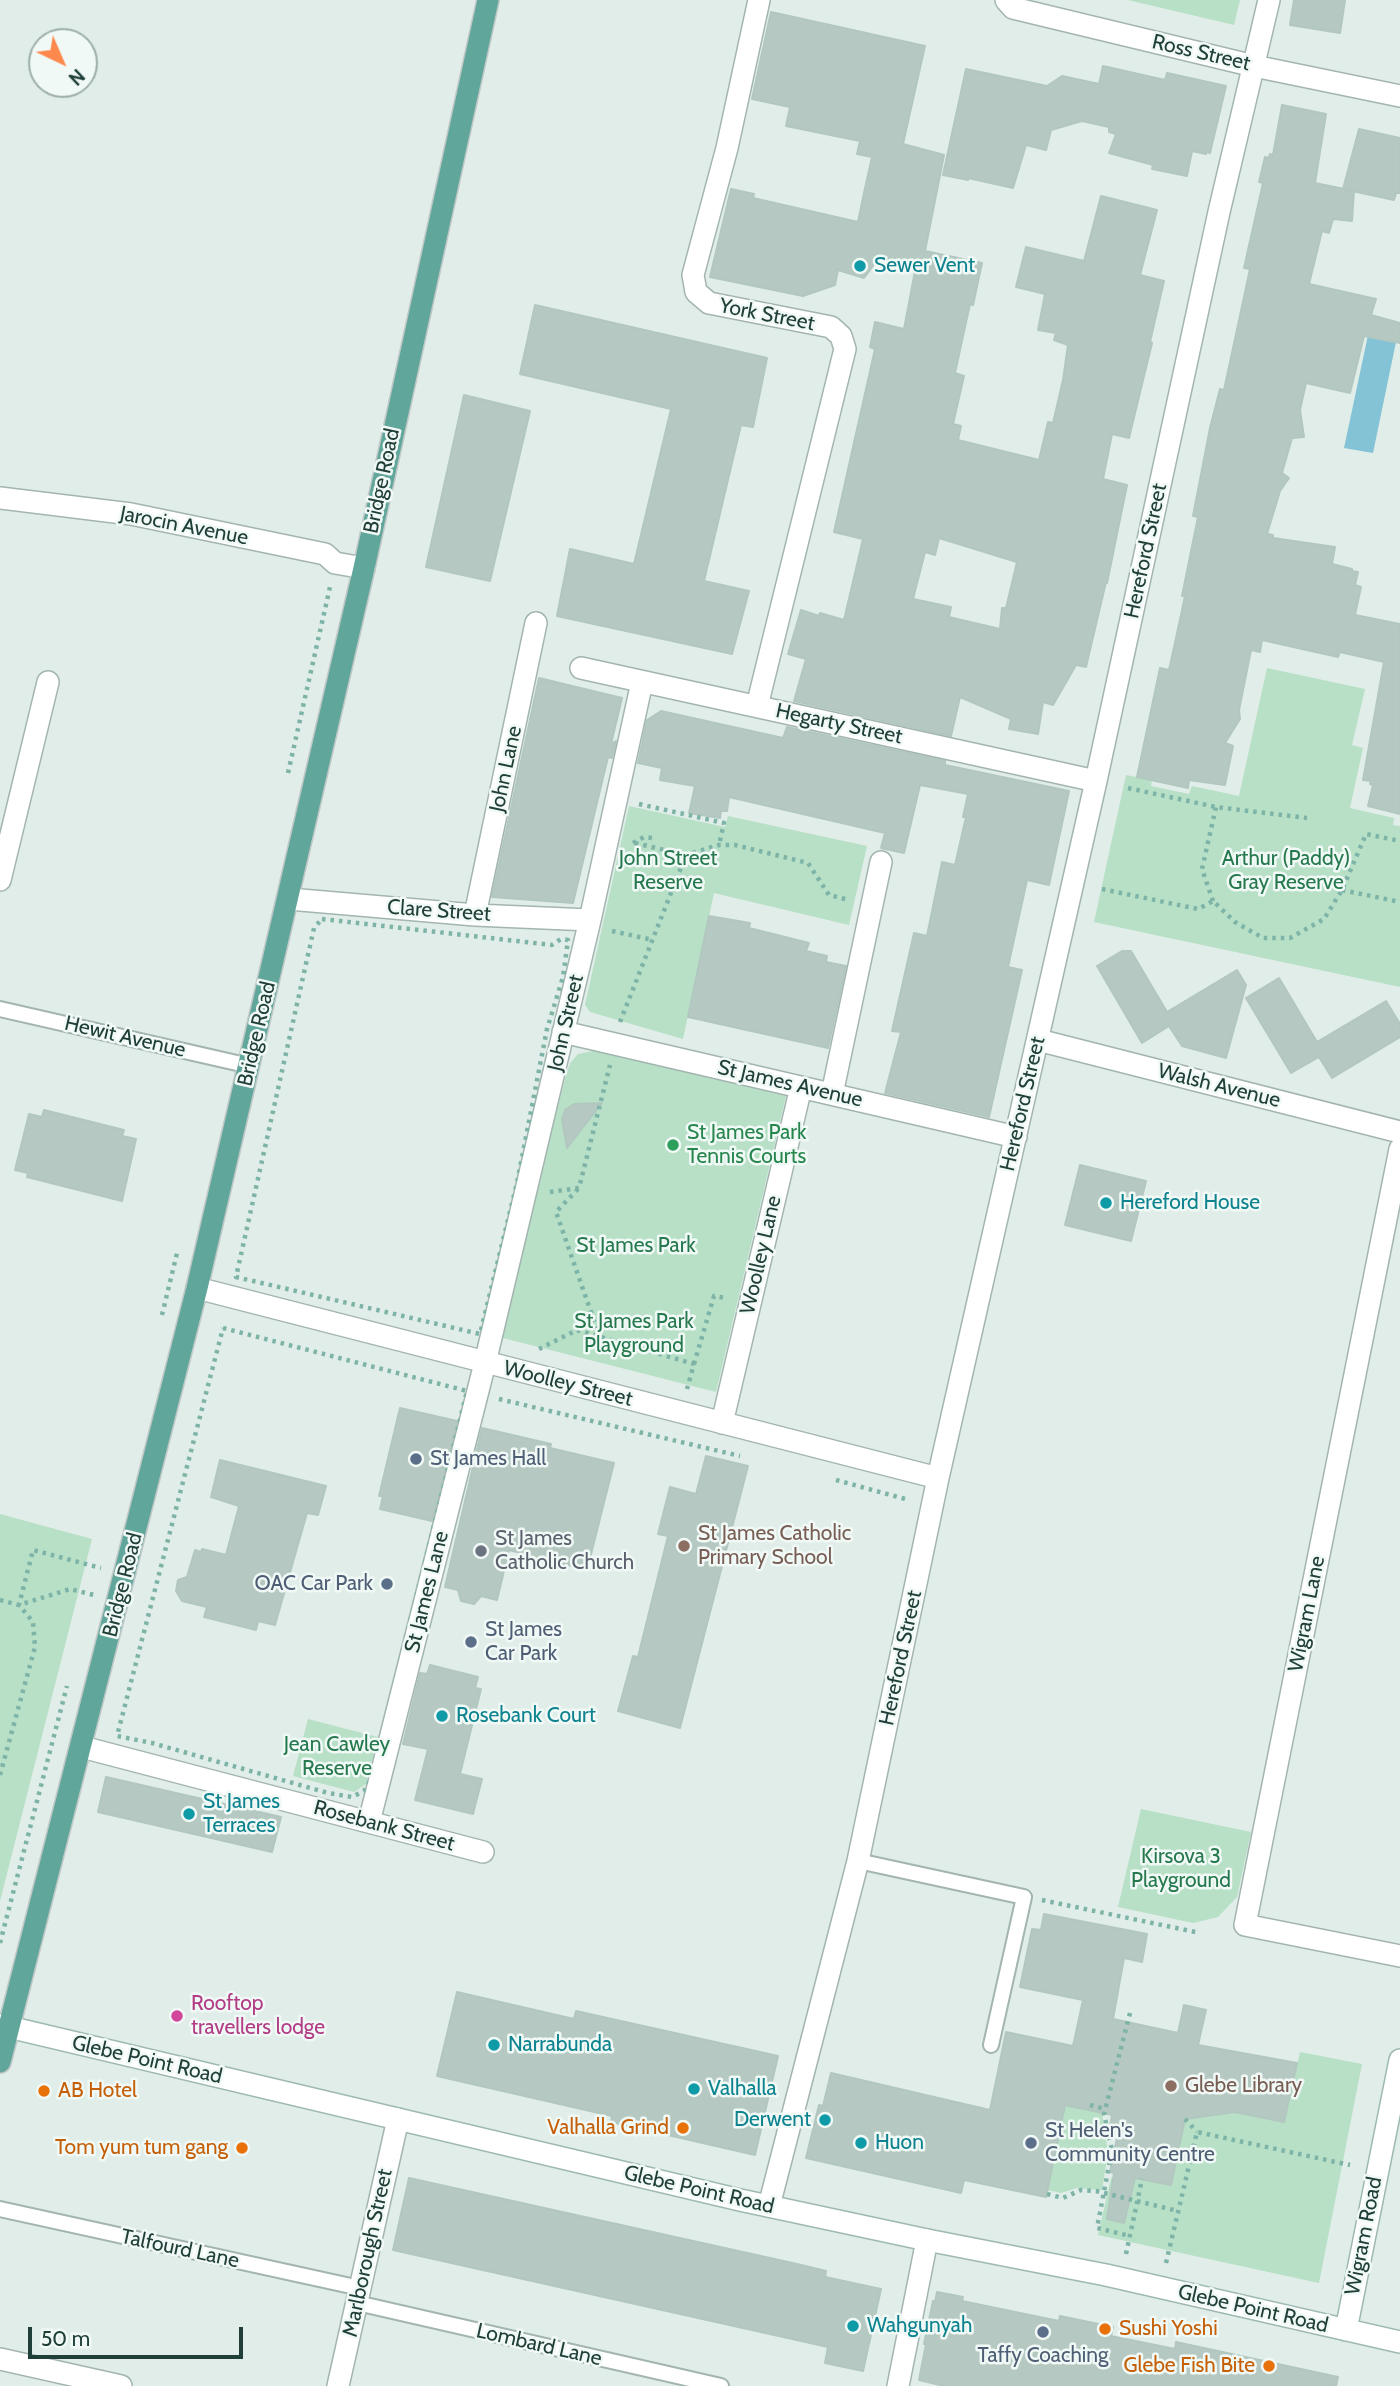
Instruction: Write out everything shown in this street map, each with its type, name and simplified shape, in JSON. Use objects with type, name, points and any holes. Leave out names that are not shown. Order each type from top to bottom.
[{"type":"main road","name":"Bridge Road","points":[[0,2062],[4,2026],[82,1747],[250,1066],[364,568],[488,0]]},
{"type":"street","name":"York Street","points":[[757,706],[845,349],[841,336],[831,327],[709,303],[696,292],[693,275],[727,148],[759,0]]},
{"type":"street","name":"Ross Street","points":[[1006,0],[1013,8],[1254,66],[1400,96]]},
{"type":"street","name":"Hereford Street","points":[[769,2206],[858,1861],[938,1478],[1096,781],[1219,212],[1269,0]]},
{"type":"street","name":"Jarocin Avenue","points":[[0,498],[131,514],[326,554],[335,564],[364,568]]},
{"type":"street","name":"John Lane","points":[[475,915],[536,623]]},
{"type":"street","name":"Hegarty Street","points":[[581,668],[1096,781]]},
{"type":"street","points":[[0,880],[48,682]]},
{"type":"street","name":"John Street","points":[[485,1363],[590,920],[642,682]]},
{"type":"street","points":[[832,1094],[881,862]]},
{"type":"street","name":"Clare Street","points":[[289,899],[475,915],[590,920]]},
{"type":"street","name":"St James Avenue","points":[[564,1032],[1016,1137]]},
{"type":"street","name":"Walsh Avenue","points":[[1038,1040],[1400,1132]]},
{"type":"street","name":"Woolley Lane","points":[[722,1423],[801,1087]]},
{"type":"street","name":"Wigram Lane","points":[[1400,1149],[1245,1925],[1400,1956]]},
{"type":"street","name":"Woolley Street","points":[[197,1289],[938,1478]]},
{"type":"street","name":"St James Lane","points":[[369,1822],[485,1363]]},
{"type":"street","name":"Rosebank Street","points":[[82,1747],[483,1852]]},
{"type":"street","name":"Glebe Point Road","points":[[4,2026],[769,2206],[1106,2275],[1400,2342]]},
{"type":"street","name":"Wigram Road","points":[[1346,2330],[1393,2127],[1400,2060]]},
{"type":"street","name":"Marlborough Street","points":[[338,2386],[398,2119]]},
{"type":"street","points":[[898,2386],[927,2240]]},
{"type":"street","points":[[0,2359],[121,2386]]},
{"type":"lane","name":"Hewit Avenue","points":[[0,1009],[250,1066]]},
{"type":"lane","points":[[858,1861],[1024,1897],[991,2045]]},
{"type":"lane","name":"Talfourd Lane","points":[[0,2209],[359,2296]]},
{"type":"lane","name":"Lombard Lane","points":[[359,2296],[721,2386]]},
{"type":"path","points":[[287,778],[332,576]]},
{"type":"path","points":[[1128,788],[1216,807],[1307,818]]},
{"type":"path","points":[[628,802],[724,823],[719,845]]},
{"type":"path","points":[[1216,807],[1202,869],[1213,901],[1235,922],[1263,938],[1290,938],[1324,919],[1342,890],[1366,834],[1400,841]]},
{"type":"path","points":[[635,843],[686,855],[719,845],[735,845],[808,863],[830,895],[871,907]]},
{"type":"path","points":[[618,1026],[686,855]]},
{"type":"path","points":[[1102,889],[1198,909],[1213,901]]},
{"type":"path","points":[[1342,890],[1400,902]]},
{"type":"path","points":[[322,919],[552,945],[561,939],[568,940],[563,977],[547,1029],[517,1183],[480,1334],[236,1277],[314,928],[322,919]]},
{"type":"path","points":[[611,931],[653,940]]},
{"type":"path","points":[[600,1336],[556,1212],[579,1188],[607,1078]]},
{"type":"path","points":[[542,1192],[579,1188]]},
{"type":"path","points":[[160,1322],[179,1242]]},
{"type":"path","points":[[687,1389],[714,1296],[750,1304]]},
{"type":"path","points":[[223,1328],[467,1391],[372,1779],[364,1791],[352,1797],[328,1793],[152,1743],[117,1736],[223,1328]]},
{"type":"path","points":[[539,1349],[577,1330],[694,1364]]},
{"type":"path","points":[[492,1398],[750,1458]]},
{"type":"path","points":[[831,1479],[920,1503]]},
{"type":"path","points":[[19,1605],[33,1550],[126,1574]]},
{"type":"path","points":[[96,1576],[102,1555]]},
{"type":"path","points":[[88,1608],[94,1585]]},
{"type":"path","points":[[0,1600],[19,1605],[70,1589]]},
{"type":"path","points":[[0,1775],[35,1647],[33,1622],[19,1605]]},
{"type":"path","points":[[0,1943],[70,1675]]},
{"type":"path","points":[[1024,1897],[1200,1933]]},
{"type":"path","points":[[1130,2012],[1105,2109],[1112,2150],[1097,2228],[1130,2236],[1142,2179]]},
{"type":"path","points":[[1090,2105],[1105,2109]]},
{"type":"path","points":[[1185,2119],[1197,2132],[1350,2165]]},
{"type":"path","points":[[1169,2250],[1197,2132]]},
{"type":"path","points":[[1046,2194],[1063,2198],[1082,2190],[1178,2211]]},
{"type":"green space","points":[[1128,0],[1240,0],[1234,25]]},
{"type":"green space","name":"Arthur (Paddy) Gray Reserve","points":[[1267,668],[1365,689],[1352,745],[1363,748],[1350,808],[1394,818],[1393,825],[1400,826],[1400,987],[1094,922],[1126,775],[1152,780],[1151,786],[1189,794],[1192,786],[1239,796]]},
{"type":"green space","name":"John Street Reserve","points":[[629,806],[725,827],[728,816],[867,846],[849,925],[714,893],[683,1039],[590,1012],[585,1005]]},
{"type":"green space","name":"St James Park","points":[[598,1050],[786,1096],[716,1392],[499,1337],[567,1071],[578,1054]]},
{"type":"green space","points":[[0,1514],[92,1539],[0,1901]]},
{"type":"green space","name":"Jean Cawley Reserve","points":[[308,1719],[378,1737],[366,1784],[354,1792],[293,1776]]},
{"type":"green space","name":"Kirsova 3 Playground","points":[[1141,1809],[1251,1832],[1237,1897],[1218,1917],[1193,1923],[1118,1907]]},
{"type":"green space","points":[[1300,2052],[1362,2064],[1319,2283],[1098,2235],[1111,2178],[1133,2183],[1185,2119],[1245,2110],[1245,2114],[1284,2122]]},
{"type":"green space","points":[[1109,2078],[1102,2114],[1108,2152],[1102,2190],[1077,2188],[1061,2193],[1047,2190],[1065,2105],[1089,2110]]},
{"type":"water","points":[[1368,335],[1396,342],[1373,453],[1344,448]]},
{"type":"building","points":[[1294,0],[1345,0],[1340,33],[1290,25]]},
{"type":"building","points":[[771,12],[925,46],[903,144],[944,155],[925,251],[982,263],[955,373],[964,376],[953,424],[961,426],[958,440],[1039,460],[1048,422],[1053,423],[1068,345],[1054,340],[1056,333],[1038,330],[1045,294],[1016,287],[1026,247],[1084,261],[1101,196],[1157,210],[1140,275],[1164,281],[1150,342],[1152,343],[1129,438],[1112,434],[1103,479],[1127,485],[1107,583],[1086,667],[1076,665],[1053,705],[1043,702],[1038,734],[1009,729],[1011,719],[960,697],[951,736],[794,701],[806,659],[788,654],[801,610],[844,620],[863,539],[834,532],[875,349],[870,347],[875,322],[904,329],[916,266],[879,258],[864,278],[838,270],[835,285],[803,296],[710,277],[731,189],[754,194],[753,198],[858,222],[872,157],[857,154],[860,141],[786,126],[790,107],[752,99]],"holes":[[[939,538],[1017,562],[1006,608],[1002,608],[1000,629],[949,617],[951,607],[913,599],[925,552],[935,555]]]},
{"type":"building","points":[[1103,66],[1165,80],[1167,73],[1226,86],[1210,153],[1192,151],[1187,176],[1152,169],[1153,165],[1109,153],[1116,134],[1109,132],[1109,127],[1082,121],[1051,130],[1046,150],[1026,145],[1013,188],[943,175],[966,69],[1047,86],[1062,76],[1099,84]]},
{"type":"building","points":[[1282,105],[1326,114],[1315,183],[1354,191],[1352,221],[1333,219],[1329,233],[1322,231],[1309,284],[1376,299],[1371,315],[1400,323],[1400,343],[1364,336],[1350,393],[1306,383],[1300,410],[1304,437],[1292,438],[1282,473],[1289,478],[1280,491],[1267,534],[1273,535],[1273,538],[1335,547],[1332,564],[1358,572],[1355,585],[1361,587],[1355,615],[1400,624],[1400,814],[1368,806],[1373,785],[1370,784],[1371,781],[1363,780],[1384,662],[1340,652],[1338,657],[1262,640],[1260,652],[1251,650],[1239,710],[1240,719],[1225,743],[1233,746],[1225,785],[1189,780],[1188,788],[1137,777],[1160,668],[1169,670],[1181,615],[1185,596],[1182,596],[1198,517],[1193,516],[1210,428],[1220,389],[1224,390],[1250,269],[1244,268],[1263,183],[1259,182],[1265,157],[1273,155]]},
{"type":"building","points":[[1359,129],[1400,138],[1400,193],[1396,193],[1394,200],[1343,189]]},
{"type":"building","points":[[535,305],[767,358],[753,427],[741,425],[704,581],[749,591],[732,654],[557,616],[570,549],[634,564],[671,409],[520,374]]},
{"type":"building","points":[[464,395],[530,411],[490,581],[426,567]]},
{"type":"building","points":[[539,678],[622,698],[611,744],[616,741],[612,758],[608,757],[573,903],[492,897]]},
{"type":"building","points":[[661,711],[783,738],[787,727],[1069,791],[1049,885],[1027,880],[1008,967],[1022,970],[989,1117],[885,1093],[901,1032],[892,1031],[914,933],[927,936],[942,862],[955,865],[966,817],[963,817],[968,794],[920,785],[904,853],[881,848],[885,833],[729,797],[727,811],[721,811],[720,818],[689,813],[695,786],[660,780],[662,768],[638,763],[647,720]]},
{"type":"building","points":[[709,916],[750,923],[749,928],[809,943],[806,951],[827,956],[826,962],[846,966],[828,1048],[688,1017]]},
{"type":"building","points":[[1122,951],[1131,951],[1167,1012],[1237,970],[1246,985],[1226,1058],[1182,1046],[1169,1026],[1142,1043],[1097,966]]},
{"type":"building","points":[[1279,978],[1317,1042],[1386,1001],[1400,1024],[1400,1037],[1332,1078],[1319,1057],[1291,1073],[1246,998]]},
{"type":"building","points":[[602,1103],[567,1148],[562,1119],[565,1110],[574,1104]]},
{"type":"building","points":[[44,1110],[124,1130],[122,1136],[136,1139],[122,1201],[27,1177],[28,1173],[15,1170],[29,1114],[42,1117]]},
{"type":"building","name":"Hereford House","points":[[1080,1165],[1146,1181],[1131,1241],[1065,1225]]},
{"type":"building","name":"St James Hall","points":[[400,1408],[457,1421],[432,1521],[380,1509],[383,1496],[379,1496]]},
{"type":"building","points":[[482,1428],[551,1444],[550,1448],[614,1463],[587,1570],[509,1550],[497,1600],[481,1596],[474,1604],[461,1601],[458,1590],[445,1587]]},
{"type":"building","points":[[706,1456],[748,1466],[680,1728],[618,1711],[633,1656],[638,1657],[668,1536],[658,1534],[670,1487],[696,1494]]},
{"type":"building","points":[[220,1460],[326,1486],[318,1515],[307,1513],[275,1625],[258,1621],[256,1630],[204,1617],[207,1607],[182,1601],[176,1591],[178,1580],[187,1577],[195,1550],[201,1552],[202,1549],[226,1555],[239,1506],[211,1497]]},
{"type":"building","name":"Rosebank Court","points":[[430,1665],[478,1677],[475,1688],[481,1689],[460,1774],[482,1779],[473,1814],[415,1800],[428,1749],[403,1744],[420,1673],[427,1674]]},
{"type":"building","name":"St James Terraces","points":[[106,1777],[281,1817],[272,1852],[98,1812]]},
{"type":"building","points":[[1044,1914],[1147,1934],[1142,1962],[1124,1958],[1113,2019],[1178,2033],[1184,2005],[1206,2010],[1198,2045],[1297,2063],[1284,2122],[1235,2112],[1185,2119],[1171,2185],[1135,2178],[1124,2223],[1107,2219],[1114,2173],[1110,2172],[1119,2128],[1110,2126],[1112,2115],[1065,2105],[1046,2197],[964,2180],[961,2193],[806,2158],[819,2105],[823,2106],[831,2073],[990,2110],[1006,2032],[1073,2046],[1083,2000],[1020,1987],[1032,1929],[1041,1930]]},
{"type":"building","points":[[457,1992],[574,2019],[576,2011],[778,2056],[755,2155],[611,2122],[612,2116],[437,2076]]},
{"type":"building","points":[[409,2178],[797,2264],[826,2271],[825,2277],[881,2289],[863,2371],[825,2363],[828,2347],[393,2250]]},
{"type":"building","points":[[937,2292],[963,2297],[962,2301],[1059,2321],[1060,2316],[1113,2327],[1111,2336],[1175,2349],[1176,2342],[1338,2377],[1336,2386],[944,2386],[919,2380],[924,2344]]},
{"type":"place","name":"Sewer Vent","points":[[860,266]]},
{"type":"place","name":"St James Park Tennis Courts","points":[[673,1145]]},
{"type":"place","name":"Hereford House","points":[[1106,1203]]},
{"type":"place","name":"St James Hall","points":[[416,1459]]},
{"type":"place","name":"St James Catholic Primary School","points":[[684,1546]]},
{"type":"place","name":"St James Catholic Church","points":[[481,1551]]},
{"type":"place","name":"OAC Car Park","points":[[387,1584]]},
{"type":"place","name":"St James Car Park","points":[[471,1642]]},
{"type":"place","name":"Rosebank Court","points":[[442,1716]]},
{"type":"place","name":"St James Terraces","points":[[189,1814]]},
{"type":"place","name":"Rooftop travellers lodge","points":[[177,2016]]},
{"type":"place","name":"Narrabunda","points":[[494,2045]]},
{"type":"place","name":"Glebe Library","points":[[1171,2086]]},
{"type":"place","name":"Valhalla","points":[[694,2089]]},
{"type":"place","name":"AB Hotel","points":[[44,2091]]},
{"type":"place","name":"Derwent","points":[[825,2120]]},
{"type":"place","name":"Valhalla Grind","points":[[683,2128]]},
{"type":"place","name":"Huon","points":[[861,2143]]},
{"type":"place","name":"St Helen's Community Centre","points":[[1031,2143]]},
{"type":"place","name":"Tom yum tum gang","points":[[242,2148]]},
{"type":"place","name":"Wahgunyah","points":[[853,2326]]},
{"type":"place","name":"Sushi Yoshi","points":[[1105,2329]]},
{"type":"place","name":"Taffy Coaching","points":[[1043,2332]]},
{"type":"place","name":"Glebe Fish Bite","points":[[1269,2366]]},
{"type":"park label","name":"St James Park Playground","points":[[634,1334]]}]
